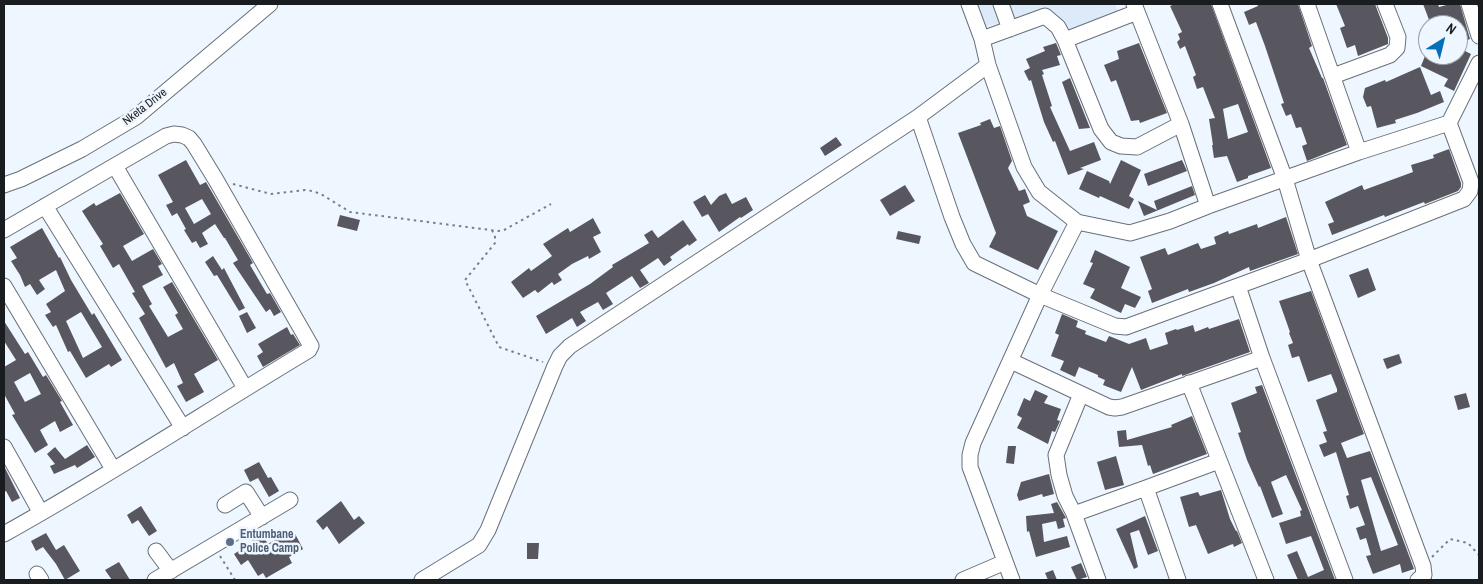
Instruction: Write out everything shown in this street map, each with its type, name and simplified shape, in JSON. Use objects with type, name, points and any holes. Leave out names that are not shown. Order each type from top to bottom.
[{"type":"street","name":"Nketa Drive","points":[[4,185],[82,150],[136,117],[270,4]]},
{"type":"street","points":[[968,4],[982,39],[988,65],[1024,167],[1039,192],[1077,222],[1130,233],[1170,222],[1208,206],[1359,152],[1449,123],[1479,63]]},
{"type":"street","points":[[1001,4],[1010,29]]},
{"type":"street","points":[[1220,4],[1285,179],[1309,260],[1421,573]]},
{"type":"street","points":[[1307,4],[1359,152]]},
{"type":"street","points":[[1333,76],[1390,55],[1397,48],[1398,37],[1385,4]]},
{"type":"street","points":[[1469,4],[1479,36]]},
{"type":"street","points":[[1065,40],[1135,8],[1181,124],[1208,206]]},
{"type":"street","points":[[982,39],[1045,16],[1058,27],[1065,40],[1101,129],[1111,142],[1121,146],[1137,147],[1181,124]]},
{"type":"street","points":[[422,580],[479,545],[488,530],[555,366],[565,351],[586,335],[918,117],[988,65]]},
{"type":"street","points":[[918,117],[952,217],[974,263],[1040,296],[1115,326],[1126,327],[1309,260],[1464,199],[1470,191],[1471,182],[1449,123]]},
{"type":"street","points":[[4,230],[166,136],[182,135],[194,144],[311,346],[309,350],[183,428],[4,534]]},
{"type":"street","points":[[115,166],[245,388]]},
{"type":"street","points":[[45,206],[183,428]]},
{"type":"street","points":[[1012,580],[970,466],[970,455],[973,443],[1040,296],[1077,222]]},
{"type":"street","points":[[4,286],[113,469]]},
{"type":"street","points":[[1238,286],[1262,358],[1345,580]]},
{"type":"street","points":[[1011,360],[1081,394],[1115,408],[1262,358]]},
{"type":"street","points":[[1189,382],[1266,580]]},
{"type":"street","points":[[1081,394],[1056,455],[1065,496],[1074,514],[1098,580]]},
{"type":"street","points":[[4,447],[41,513]]},
{"type":"street","points":[[1074,514],[1219,461]]},
{"type":"street","points":[[1146,488],[1178,580]]},
{"type":"street","points":[[225,505],[246,492],[262,517]]},
{"type":"street","points":[[156,580],[290,500]]},
{"type":"street","points":[[156,551],[171,571]]},
{"type":"street","points":[[963,580],[1006,562]]},
{"type":"path","points":[[216,180],[270,194],[312,191],[321,194],[350,212],[492,230],[504,230],[551,204]]},
{"type":"path","points":[[492,230],[495,243],[465,280],[499,347],[555,366]]},
{"type":"path","points":[[1421,573],[1450,539],[1468,543],[1479,555]]},
{"type":"path","points":[[214,546],[235,580]]},
{"type":"shaded area","points":[[974,4],[1115,4],[1120,14],[1066,37],[1045,13],[983,27]]},
{"type":"building","points":[[1175,4],[1211,4],[1271,168],[1237,182],[1227,156],[1214,158],[1209,119],[1215,118],[1203,87],[1197,89],[1193,77],[1196,75],[1185,46],[1180,49],[1177,42],[1180,39],[1178,34],[1182,32],[1170,6]],"holes":[[[1238,104],[1248,132],[1228,139],[1223,109]]]},
{"type":"building","points":[[1257,4],[1298,4],[1312,46],[1309,48],[1323,78],[1347,145],[1307,161],[1302,146],[1307,144],[1301,127],[1296,128],[1291,114],[1286,116],[1281,104],[1284,103],[1256,22],[1249,25],[1244,12],[1258,6]]},
{"type":"building","points":[[1336,4],[1375,4],[1388,38],[1388,44],[1358,56],[1355,45],[1347,48],[1340,28],[1345,26]]},
{"type":"building","points":[[1423,4],[1438,4],[1439,7],[1460,4],[1463,15],[1427,15]]},
{"type":"building","points":[[1056,43],[1061,55],[1057,56],[1060,65],[1042,70],[1052,106],[1050,107],[1070,151],[1094,142],[1101,160],[1068,175],[1055,141],[1053,142],[1044,122],[1031,80],[1029,81],[1024,71],[1030,68],[1026,59],[1045,51],[1043,47]]},
{"type":"building","points":[[1139,43],[1167,113],[1140,123],[1139,120],[1131,121],[1116,80],[1111,82],[1104,65],[1119,59],[1117,51]]},
{"type":"building","points":[[1466,65],[1454,91],[1444,86],[1448,79],[1421,66]]},
{"type":"building","points":[[1420,67],[1431,95],[1440,91],[1444,102],[1395,120],[1396,123],[1377,128],[1371,106],[1367,107],[1363,97],[1365,88],[1385,80],[1386,82]]},
{"type":"building","points":[[1070,78],[1090,128],[1079,129],[1062,82]]},
{"type":"building","points":[[990,119],[994,128],[1000,126],[1012,161],[1008,168],[1019,191],[1025,189],[1030,202],[1023,205],[1027,216],[1058,231],[1038,270],[989,247],[996,233],[958,133],[981,125],[980,123]]},
{"type":"building","points":[[836,137],[842,145],[825,156],[820,148]]},
{"type":"building","points":[[1449,149],[1461,183],[1458,191],[1385,217],[1384,215],[1332,235],[1328,224],[1334,222],[1325,202],[1362,185],[1364,190],[1413,172],[1411,165],[1434,158],[1433,155]]},
{"type":"building","points":[[186,160],[200,185],[206,182],[253,263],[250,265],[267,294],[270,293],[281,312],[274,316],[270,309],[266,312],[233,263],[238,260],[215,224],[202,233],[208,244],[200,248],[196,241],[192,243],[177,213],[172,216],[166,205],[173,202],[158,175]],"holes":[[[202,199],[211,214],[194,224],[185,208]]]},
{"type":"building","points":[[1121,160],[1141,170],[1129,196],[1134,199],[1129,209],[1079,189],[1087,171],[1109,181],[1110,184]]},
{"type":"building","points":[[1182,160],[1187,171],[1148,186],[1144,174]]},
{"type":"building","points":[[905,185],[915,201],[890,216],[880,200]]},
{"type":"building","points":[[1192,186],[1195,195],[1144,216],[1138,201],[1157,210],[1154,201]]},
{"type":"building","points":[[120,193],[144,234],[123,246],[132,261],[153,249],[162,264],[158,266],[163,275],[142,286],[152,304],[149,306],[168,337],[183,329],[175,315],[178,313],[163,287],[172,282],[218,360],[194,374],[204,392],[186,402],[177,386],[183,383],[174,363],[166,368],[139,318],[145,314],[132,293],[135,292],[119,264],[113,268],[100,246],[103,244],[82,211],[94,203],[96,206]]},
{"type":"building","points":[[726,193],[732,204],[746,197],[753,210],[719,232],[708,214],[702,217],[693,202],[705,195],[711,205],[719,196]]},
{"type":"building","points":[[340,215],[360,220],[357,231],[337,226]]},
{"type":"building","points":[[1286,217],[1298,254],[1250,271],[1249,267],[1214,283],[1189,292],[1188,289],[1152,303],[1148,291],[1152,289],[1140,257],[1165,248],[1168,255],[1198,243],[1201,249],[1216,244],[1214,237],[1228,231],[1229,234],[1257,224],[1258,228]]},
{"type":"building","points":[[593,218],[601,233],[593,237],[601,252],[589,259],[588,256],[572,264],[558,274],[562,280],[554,285],[552,282],[538,293],[535,290],[523,298],[511,282],[529,268],[531,271],[552,256],[543,244],[568,228],[570,232]]},
{"type":"building","points":[[683,220],[697,240],[670,257],[672,260],[664,266],[658,258],[640,270],[649,283],[640,288],[632,276],[606,293],[613,304],[603,310],[598,302],[580,312],[586,321],[577,327],[572,318],[546,334],[536,316],[590,284],[613,267],[612,265],[649,243],[644,235],[652,230],[658,238]]},
{"type":"building","points":[[42,228],[92,315],[94,313],[122,360],[111,367],[109,364],[86,378],[70,351],[68,352],[56,325],[53,327],[45,315],[51,312],[46,304],[65,291],[56,270],[39,280],[45,289],[37,295],[30,284],[25,287],[11,261],[17,258],[10,247]],"holes":[[[81,312],[102,347],[83,358],[66,321]]]},
{"type":"building","points":[[898,231],[921,236],[919,244],[896,239]]},
{"type":"building","points":[[1095,250],[1130,267],[1121,288],[1141,297],[1135,308],[1125,304],[1121,313],[1090,298],[1095,289],[1083,284],[1093,263],[1090,262]]},
{"type":"building","points":[[213,256],[222,270],[224,268],[245,308],[239,311],[217,275],[214,276],[205,262]]},
{"type":"building","points":[[1368,268],[1376,290],[1358,298],[1349,275]]},
{"type":"building","points":[[1311,291],[1364,434],[1341,443],[1347,458],[1370,451],[1414,569],[1402,573],[1400,564],[1373,574],[1366,556],[1371,555],[1366,538],[1360,540],[1356,528],[1365,525],[1358,506],[1350,509],[1346,496],[1349,495],[1336,452],[1324,457],[1319,445],[1327,442],[1323,432],[1327,431],[1316,400],[1337,392],[1337,389],[1331,374],[1308,382],[1299,356],[1292,358],[1288,345],[1293,343],[1279,301]],"holes":[[[1371,477],[1398,545],[1381,551],[1361,480]]]},
{"type":"building","points":[[247,312],[256,328],[247,333],[239,316]]},
{"type":"building","points":[[1062,314],[1078,321],[1076,327],[1086,331],[1085,334],[1106,342],[1109,336],[1129,344],[1146,338],[1150,350],[1168,344],[1165,333],[1176,329],[1193,325],[1195,332],[1239,319],[1250,352],[1182,376],[1182,374],[1141,390],[1132,367],[1121,392],[1103,385],[1105,380],[1079,367],[1075,377],[1060,370],[1064,361],[1051,356],[1059,335],[1055,333]]},
{"type":"building","points":[[4,321],[25,354],[28,352],[43,377],[46,375],[62,401],[60,402],[73,425],[60,432],[55,421],[40,430],[48,445],[35,453],[12,415],[15,414],[4,394],[4,367],[16,360],[4,341]],"holes":[[[30,373],[41,394],[25,402],[14,382]]]},
{"type":"building","points":[[287,327],[300,345],[263,367],[257,356],[263,352],[258,344]]},
{"type":"building","points":[[1399,354],[1402,363],[1387,369],[1383,359]]},
{"type":"building","points":[[1262,385],[1335,580],[1298,580],[1287,555],[1297,551],[1308,577],[1324,570],[1311,536],[1286,544],[1279,523],[1301,516],[1300,511],[1302,510],[1286,475],[1271,482],[1283,514],[1272,518],[1260,486],[1247,460],[1238,433],[1241,432],[1231,403],[1257,393],[1255,387]]},
{"type":"building","points":[[1035,390],[1048,396],[1044,403],[1061,409],[1057,420],[1060,421],[1055,432],[1052,431],[1048,444],[1017,428],[1022,418],[1017,415],[1024,398],[1030,401]]},
{"type":"building","points":[[1466,393],[1470,407],[1458,410],[1454,396]]},
{"type":"building","points":[[1192,416],[1207,454],[1153,474],[1150,465],[1148,466],[1142,445],[1119,447],[1117,431],[1126,430],[1127,440],[1172,427],[1171,425]]},
{"type":"building","points":[[87,445],[95,457],[77,468],[75,465],[54,474],[50,466],[55,464],[47,454],[55,447],[65,459]]},
{"type":"building","points":[[1008,446],[1016,446],[1014,464],[1006,463]]},
{"type":"building","points":[[1116,456],[1124,485],[1105,490],[1097,462]]},
{"type":"building","points":[[259,462],[268,478],[271,477],[279,491],[269,497],[258,478],[250,482],[244,470]]},
{"type":"building","points":[[4,466],[20,498],[12,502],[6,491],[4,492]]},
{"type":"building","points":[[1049,474],[1054,494],[1043,497],[1042,494],[1019,501],[1017,495],[1021,482]]},
{"type":"building","points":[[1221,490],[1230,519],[1242,543],[1234,547],[1233,544],[1208,554],[1196,525],[1189,527],[1180,497],[1198,492],[1200,496]]},
{"type":"building","points":[[341,501],[354,520],[359,516],[365,523],[339,544],[327,526],[323,530],[316,521]]},
{"type":"building","points":[[1057,502],[1066,518],[1063,519],[1065,527],[1058,529],[1056,521],[1042,524],[1044,542],[1067,536],[1070,547],[1036,557],[1029,531],[1027,532],[1026,516],[1054,513],[1051,504]]},
{"type":"building","points":[[141,506],[157,531],[149,536],[138,520],[132,524],[127,515]]},
{"type":"building","points":[[1145,516],[1158,551],[1148,555],[1139,530],[1130,533],[1138,567],[1134,569],[1116,529]]},
{"type":"building","points":[[259,529],[268,544],[293,530],[303,549],[289,557],[292,563],[266,578],[263,573],[258,576],[248,560],[241,565],[234,554],[253,542],[249,535]]},
{"type":"building","points":[[46,533],[56,550],[64,545],[80,571],[65,580],[43,547],[36,551],[31,541]]},
{"type":"building","points":[[527,543],[539,543],[538,559],[527,559]]},
{"type":"building","points":[[119,562],[130,580],[112,580],[105,570]]},
{"type":"building","points":[[1081,563],[1087,577],[1077,580],[1071,567]]},
{"type":"building","points":[[1053,570],[1057,580],[1048,580],[1045,573]]},
{"type":"place","name":"Entumbane Police Camp","points":[[230,542]]}]
